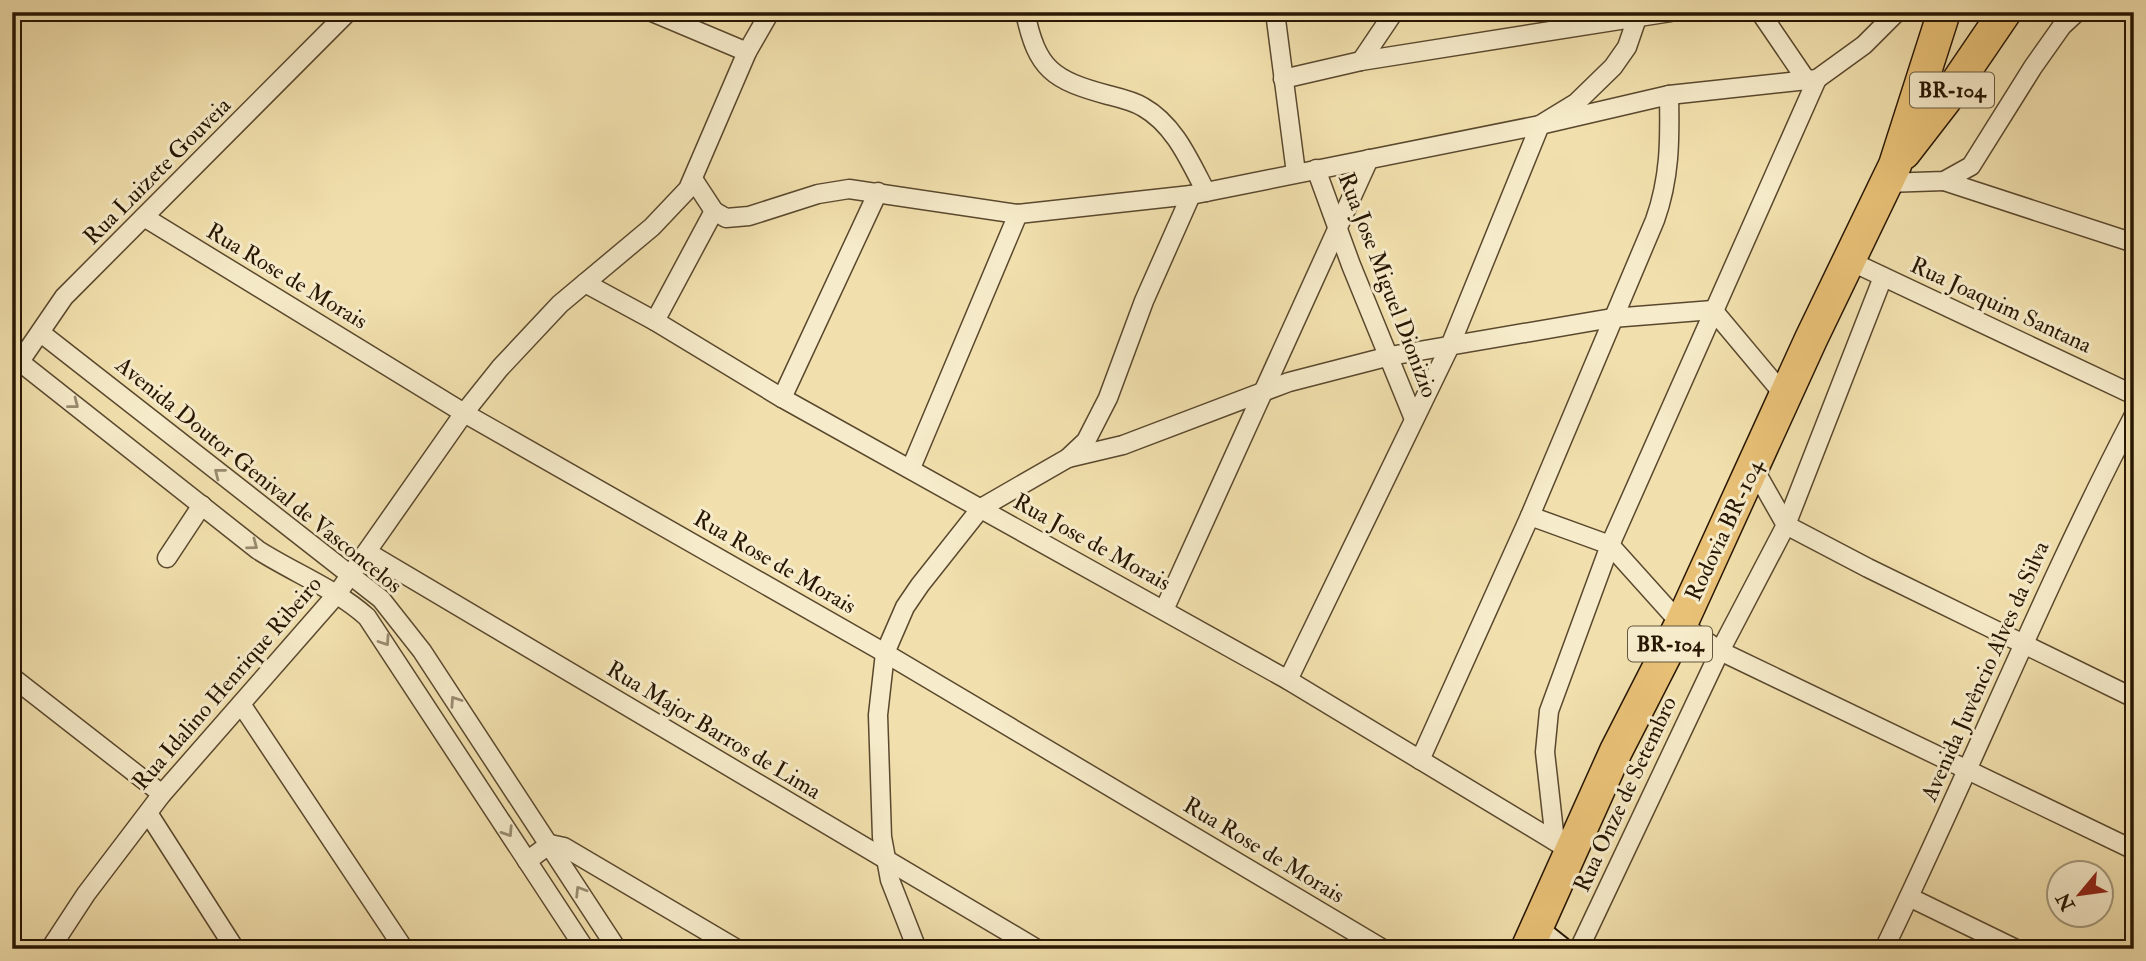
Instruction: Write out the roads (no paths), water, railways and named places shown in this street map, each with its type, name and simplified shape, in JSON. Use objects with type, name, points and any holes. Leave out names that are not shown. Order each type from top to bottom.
[{"type":"highway","points":[[1890,174],[1944,12]]},
{"type":"highway","name":"BR-104","points":[[1848,260],[1890,174],[2005,12]]},
{"type":"highway","name":"Rodovia BR-104","points":[[1541,942],[1563,846],[1616,751],[1681,624],[1848,260]]},
{"type":"street","name":"Rua Luizete Gouveia","points":[[16,367],[64,297],[348,12]]},
{"type":"street","points":[[652,12],[747,52]]},
{"type":"street","name":"Rua Idalino Henrique Ribeiro","points":[[50,949],[86,894],[162,794],[337,594],[464,413],[531,332],[668,212],[693,179],[747,52],[770,12]]},
{"type":"street","points":[[917,949],[885,859],[878,715],[885,653],[905,607],[981,508],[1068,458],[1086,441],[1100,416],[1144,300],[1199,194],[1177,139],[1149,111],[1132,102],[1068,83],[1047,69],[1034,48],[1025,12]]},
{"type":"street","points":[[1275,12],[1296,173]]},
{"type":"street","points":[[1361,61],[1394,12]]},
{"type":"street","points":[[1283,79],[1361,61],[1615,17],[1637,18],[1671,12]]},
{"type":"street","points":[[1760,12],[1812,80]]},
{"type":"street","points":[[693,179],[714,211],[722,217],[732,218],[764,212],[834,190],[878,192],[984,211],[1018,214],[1199,194],[1540,125],[1669,95],[1812,80],[1864,45],[1897,12]]},
{"type":"street","points":[[1944,181],[1971,166],[2039,59],[2062,26],[2077,12]]},
{"type":"street","points":[[1288,680],[1450,346],[1540,125],[1576,103],[1613,66],[1627,47],[1637,18]]},
{"type":"street","points":[[1563,846],[1545,752],[1549,710],[1610,545],[1812,80]]},
{"type":"street","points":[[1420,760],[1530,516],[1666,189],[1671,147],[1669,95]]},
{"type":"street","points":[[1164,610],[1369,159]]},
{"type":"street","name":"Rua Jose Miguel Dionizio","points":[[1316,169],[1414,419]]},
{"type":"street","points":[[1890,174],[1944,181],[2134,243]]},
{"type":"street","points":[[782,398],[878,192]]},
{"type":"street","points":[[655,321],[714,211]]},
{"type":"street","points":[[911,468],[1018,214]]},
{"type":"street","name":"Rua Rose de Morais","points":[[144,217],[464,413],[885,653],[1383,949]]},
{"type":"street","name":"Rua Joaquim Santana","points":[[1848,260],[2134,395]]},
{"type":"street","name":"Rua Onze de Setembro","points":[[1579,949],[1720,651],[1786,525],[1884,277]]},
{"type":"street","name":"Rua Jose de Morais","points":[[585,283],[655,321],[782,398],[1288,680],[1563,846]]},
{"type":"street","points":[[1068,458],[1123,445],[1265,390],[1390,356],[1612,318],[1713,310]]},
{"type":"street","points":[[1713,310],[1785,396]]},
{"type":"street","name":"Avenida Doutor Genival de Vasconcelos","points":[[41,333],[381,599],[403,626],[550,844],[617,949]]},
{"type":"street","name":"Avenida Doutor Genival de Vasconcelos","points":[[16,367],[292,572],[337,594],[360,611],[380,633],[585,949]]},
{"type":"street","name":"Avenida Juvêncio Alves da Silva","points":[[1884,949],[1970,769],[2079,523],[2134,415]]},
{"type":"street","points":[[1753,467],[1786,525],[2134,698]]},
{"type":"street","points":[[167,558],[202,505]]},
{"type":"street","points":[[1530,516],[1610,545],[1681,624],[1720,651],[2134,850]]},
{"type":"street","name":"Rua Major Barros de Lima","points":[[367,552],[1037,949]]},
{"type":"street","points":[[12,677],[162,794]]},
{"type":"street","points":[[241,704],[404,949]]},
{"type":"street","points":[[148,813],[235,949]]},
{"type":"street","points":[[527,861],[550,844],[572,850],[737,949]]},
{"type":"street","points":[[1909,897],[2016,949]]}]
